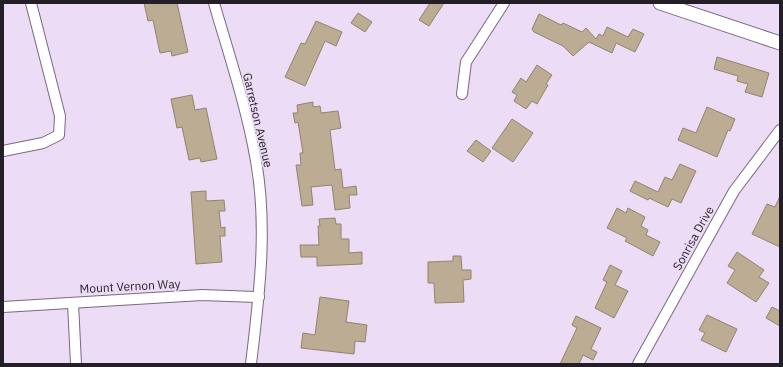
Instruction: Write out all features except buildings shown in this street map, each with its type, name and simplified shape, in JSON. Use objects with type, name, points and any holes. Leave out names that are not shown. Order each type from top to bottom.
[{"type":"street","points":[[3,151],[43,143],[59,134],[60,116],[31,3]]},
{"type":"street","name":"Garretson Avenue","points":[[214,3],[242,101],[256,162],[262,223],[259,297],[251,364]]},
{"type":"street","points":[[462,94],[466,62],[504,3]]},
{"type":"street","points":[[660,3],[780,43]]},
{"type":"street","name":"Sonrisa Drive","points":[[638,364],[734,191],[780,130]]},
{"type":"street","name":"Mount Vernon Way","points":[[3,307],[202,295],[259,297]]},
{"type":"street","points":[[73,302],[76,364]]}]
